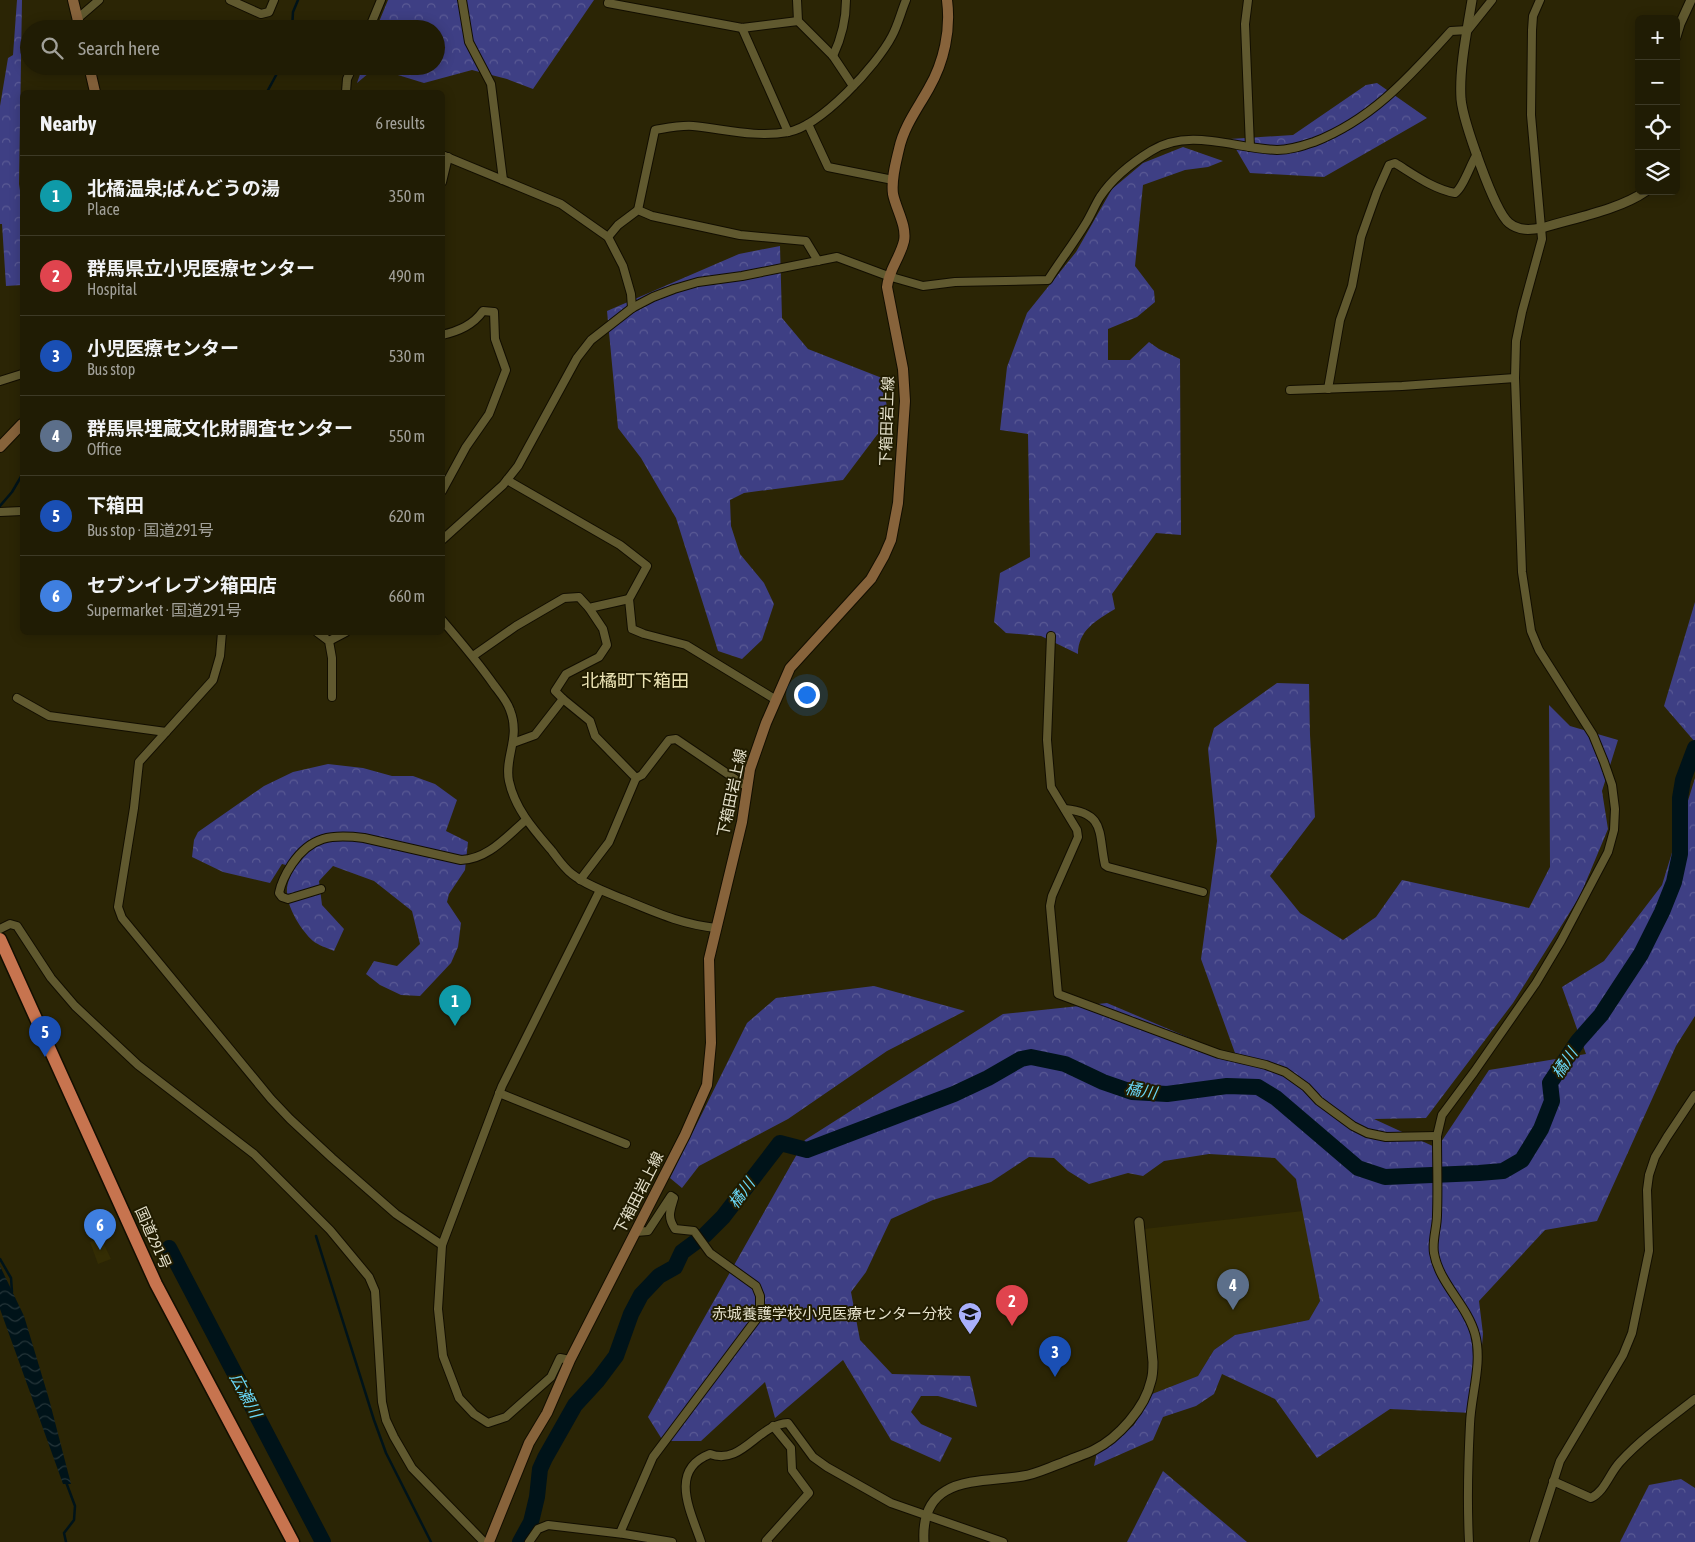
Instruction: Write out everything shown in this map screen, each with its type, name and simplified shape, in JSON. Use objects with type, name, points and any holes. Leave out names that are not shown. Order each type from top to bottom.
[{"type":"highway","name":"国道291号","points":[[0,939],[156,1284],[293,1542]]},
{"type":"main road","points":[[73,0],[78,20]]},
{"type":"main road","name":"下箱田岩上線","points":[[489,1542],[529,1444],[547,1413],[570,1360],[685,1135],[707,1085],[711,1043],[709,959],[742,822],[750,769],[766,723],[790,668],[871,579],[891,540],[898,503],[905,401],[903,369],[887,287],[888,276],[904,242],[904,231],[893,195],[893,180],[902,136],[939,66],[949,25],[947,0]]},
{"type":"main road","points":[[91,75],[95,90]]},
{"type":"main road","points":[[0,447],[20,426]]},
{"type":"street","points":[[82,20],[100,0]]},
{"type":"street","points":[[230,0],[261,14],[269,12],[274,0]]},
{"type":"street","points":[[373,20],[381,0]]},
{"type":"street","points":[[462,0],[469,42],[491,84],[503,180]]},
{"type":"street","points":[[797,0],[798,21],[833,56],[853,86]]},
{"type":"street","points":[[833,56],[838,45],[846,10],[846,0]]},
{"type":"street","points":[[608,237],[618,224],[638,210],[655,130],[691,126],[753,134],[788,132],[808,124],[841,98],[884,50],[906,0]]},
{"type":"street","points":[[1248,0],[1245,24],[1250,147]]},
{"type":"street","points":[[1472,0],[1461,98],[1467,129],[1498,209],[1509,223],[1519,229],[1531,230],[1542,228],[1618,205],[1636,199],[1641,195]]},
{"type":"street","points":[[445,537],[507,480],[529,446],[577,358],[591,340],[632,308],[667,292],[698,282],[742,276],[837,257],[888,276],[923,286],[955,282],[1048,280],[1085,224],[1100,196],[1113,182],[1151,151],[1171,142],[1195,140],[1278,150],[1300,147],[1326,137],[1380,104],[1402,85],[1451,31],[1468,30],[1492,0]]},
{"type":"street","points":[[1469,1542],[1470,1423],[1477,1356],[1475,1334],[1448,1286],[1434,1254],[1433,1236],[1437,1219],[1438,1183],[1436,1136],[1442,1115],[1536,983],[1561,941],[1608,852],[1614,830],[1615,809],[1612,785],[1593,735],[1550,669],[1531,631],[1522,572],[1515,378],[1516,341],[1542,239],[1531,115],[1533,16],[1540,0]]},
{"type":"street","points":[[1680,24],[1691,0]]},
{"type":"street","points":[[608,3],[742,28],[798,21]]},
{"type":"street","points":[[742,28],[788,132]]},
{"type":"street","points":[[346,90],[349,75]]},
{"type":"street","points":[[808,124],[828,167],[893,180]]},
{"type":"street","points":[[1328,389],[1340,320],[1352,286],[1362,237],[1377,192],[1390,165],[1395,163],[1428,183],[1447,192],[1455,193],[1459,190],[1477,154]]},
{"type":"street","points":[[445,156],[561,204],[608,237],[623,266],[631,294],[632,308]]},
{"type":"street","points":[[638,210],[652,216],[740,235],[806,241],[818,261]]},
{"type":"street","points":[[445,334],[462,330],[478,318],[483,311],[494,312],[495,339],[506,370],[489,414],[466,447],[445,486]]},
{"type":"street","points":[[0,381],[20,375]]},
{"type":"street","points":[[1290,390],[1402,386],[1515,378]]},
{"type":"street","points":[[507,480],[620,545],[647,566],[629,599],[632,629],[686,645],[773,698]]},
{"type":"street","points":[[2,512],[20,511]]},
{"type":"street","points":[[473,656],[516,626],[564,598],[579,597],[603,629],[607,645],[599,657],[566,674],[555,691],[590,721],[595,736],[636,778]]},
{"type":"street","points":[[589,608],[629,599]]},
{"type":"street","points":[[445,623],[473,656],[509,707],[515,727],[508,774],[514,798],[526,820],[565,867],[580,880],[600,890],[692,925],[716,928]]},
{"type":"street","points":[[222,635],[220,656],[213,680],[139,762],[134,808],[118,907],[122,918],[290,1120],[396,1214],[442,1245]]},
{"type":"street","points":[[321,635],[329,641],[332,658],[332,698]]},
{"type":"street","points":[[329,641],[340,635]]},
{"type":"street","points":[[1051,636],[1047,740],[1051,787],[1077,830],[1078,837],[1052,896],[1050,906],[1058,994],[1219,1054],[1266,1064],[1285,1072],[1353,1126],[1367,1133],[1386,1137],[1436,1136]]},
{"type":"street","points":[[16,698],[49,716],[166,732]]},
{"type":"street","points":[[514,743],[535,735],[563,699]]},
{"type":"street","points":[[580,880],[609,842],[636,778],[642,775],[669,740],[676,739],[748,787]]},
{"type":"street","points":[[1065,809],[1091,816],[1096,822],[1102,842],[1105,865],[1108,867],[1203,892]]},
{"type":"street","points":[[321,889],[288,899],[282,897],[279,893],[287,872],[299,854],[307,846],[318,840],[348,836],[364,838],[467,860],[490,851],[526,820]]},
{"type":"street","points":[[570,1360],[560,1358],[551,1377],[506,1417],[488,1423],[474,1414],[459,1398],[443,1356],[438,1309],[442,1245],[499,1094],[600,890]]},
{"type":"street","points":[[0,929],[10,924],[17,926],[51,978],[75,1006],[138,1065],[254,1154],[330,1230],[369,1277],[375,1291],[382,1402],[386,1420],[412,1468],[484,1542]]},
{"type":"street","points":[[499,1094],[626,1144]]},
{"type":"street","points":[[1534,1542],[1560,1461],[1623,1355],[1632,1333],[1649,1251],[1647,1190],[1649,1176],[1655,1157],[1695,1095]]},
{"type":"street","points":[[620,1533],[653,1457],[760,1311],[760,1296],[756,1286],[710,1253],[694,1231],[674,1229],[670,1221],[670,1211],[674,1198],[671,1196],[648,1231],[636,1232]]},
{"type":"street","points":[[924,1542],[927,1516],[935,1500],[949,1489],[958,1484],[974,1480],[1024,1476],[1054,1466],[1095,1450],[1115,1436],[1131,1420],[1148,1391],[1153,1362],[1138,1222]]},
{"type":"street","points":[[1553,1481],[1590,1498],[1598,1494],[1618,1464],[1630,1452],[1649,1434],[1695,1399]]},
{"type":"street","points":[[701,1542],[686,1497],[685,1484],[688,1471],[704,1456],[710,1454],[718,1457],[737,1454],[773,1426],[788,1423],[813,1457],[891,1504],[1003,1542]]},
{"type":"street","points":[[768,1542],[766,1540],[809,1493],[792,1470],[791,1448],[773,1426]]},
{"type":"street","points":[[529,1542],[538,1529],[548,1525],[620,1533],[672,1542]]},
{"type":"shaded area","points":[[1303,1211],[1320,1301],[1309,1320],[1235,1335],[1214,1350],[1198,1376],[1152,1394],[1157,1375],[1144,1229]]},
{"type":"shaded area","points":[[101,1238],[111,1259],[98,1264],[90,1242]]},
{"type":"green space","points":[[17,0],[22,0],[22,20],[20,20],[20,285],[6,286],[2,224],[0,224],[0,106],[8,58],[13,55]]},
{"type":"green space","points":[[388,0],[594,0],[533,89],[507,79],[472,70],[424,83],[398,75],[445,75],[445,20],[380,20]]},
{"type":"green space","points":[[360,75],[367,75],[357,83]]},
{"type":"green space","points":[[1377,83],[1427,118],[1324,177],[1250,173],[1230,139],[1293,135],[1366,85]]},
{"type":"green space","points":[[1183,147],[1223,161],[1208,167],[1185,170],[1143,185],[1135,266],[1154,291],[1155,302],[1137,317],[1108,329],[1108,360],[1130,360],[1149,342],[1180,359],[1181,535],[1156,533],[1112,594],[1115,609],[1095,622],[1085,632],[1081,638],[1078,654],[1041,636],[1006,633],[994,622],[1000,573],[1030,557],[1028,434],[1000,430],[1007,367],[1027,313],[1076,252],[1112,189],[1143,163]]},
{"type":"green space","points":[[780,246],[782,318],[808,349],[882,378],[889,419],[843,480],[744,493],[730,500],[731,526],[740,554],[764,583],[774,604],[762,640],[742,659],[718,651],[676,518],[641,458],[618,428],[607,311],[739,254]]},
{"type":"green space","points":[[1695,602],[1695,742],[1664,706]]},
{"type":"green space","points":[[1277,683],[1309,684],[1315,817],[1270,876],[1300,913],[1343,940],[1376,917],[1402,880],[1529,908],[1550,867],[1549,705],[1570,726],[1618,740],[1602,791],[1608,829],[1580,896],[1513,1003],[1426,1118],[1374,1119],[1437,1148],[1489,1070],[1586,1054],[1562,987],[1604,961],[1662,885],[1695,778],[1695,1016],[1676,1046],[1597,1221],[1545,1230],[1479,1301],[1483,1334],[1479,1381],[1472,1413],[1390,1409],[1317,1458],[1275,1399],[1222,1374],[1214,1394],[1196,1406],[1163,1417],[1153,1440],[1094,1466],[1097,1452],[1118,1439],[1134,1425],[1152,1394],[1198,1376],[1214,1350],[1235,1335],[1309,1320],[1320,1301],[1296,1179],[1275,1158],[1209,1154],[1164,1161],[1143,1176],[1128,1173],[1089,1184],[1068,1171],[1054,1158],[1029,1157],[991,1182],[933,1200],[891,1219],[866,1272],[851,1292],[860,1340],[892,1374],[970,1376],[977,1407],[938,1396],[921,1396],[911,1412],[921,1424],[952,1438],[940,1462],[891,1440],[843,1360],[775,1418],[765,1382],[701,1441],[663,1441],[648,1417],[805,1140],[1003,1014],[1107,1003],[1258,1067],[1235,1053],[1201,959],[1217,841],[1208,749],[1214,728]]},
{"type":"green space","points":[[328,764],[363,768],[392,776],[413,776],[435,784],[457,800],[446,831],[468,842],[465,870],[449,894],[447,902],[461,923],[458,947],[451,963],[420,996],[401,995],[380,985],[366,974],[374,961],[397,966],[420,944],[412,911],[374,881],[333,866],[319,881],[322,905],[344,929],[334,951],[313,941],[304,931],[293,912],[287,890],[294,867],[282,864],[270,883],[223,872],[192,857],[194,840],[198,832],[264,786],[293,772]]},
{"type":"green space","points":[[874,986],[965,1011],[887,1051],[788,1119],[699,1166],[682,1188],[670,1178],[747,1023],[776,998]]},
{"type":"green space","points":[[1163,1471],[1247,1542],[1127,1542]]},
{"type":"green space","points":[[1681,1479],[1695,1488],[1695,1542],[1620,1542],[1649,1485]]},
{"type":"water","points":[[0,1266],[24,1316],[49,1399],[71,1484],[63,1484],[0,1309]]},
{"type":"waterway","points":[[293,20],[293,12],[298,0]]},
{"type":"waterway","points":[[268,90],[276,75]]},
{"type":"waterway","points":[[0,506],[12,492],[20,478]]},
{"type":"waterway","name":"橘川","points":[[520,1542],[531,1522],[537,1497],[540,1469],[545,1458],[575,1405],[598,1380],[616,1356],[631,1314],[641,1295],[659,1276],[675,1267],[682,1252],[705,1235],[723,1217],[780,1143],[807,1150],[954,1094],[988,1078],[1021,1059],[1031,1057],[1065,1064],[1103,1082],[1132,1092],[1167,1094],[1227,1086],[1258,1087],[1276,1098],[1358,1168],[1385,1177],[1503,1171],[1522,1160],[1541,1129],[1552,1101],[1550,1083],[1578,1041],[1601,1015],[1641,954],[1662,912],[1674,882],[1680,854],[1680,798],[1683,780],[1695,748]]},
{"type":"waterway","points":[[316,1236],[386,1453],[431,1542]]},
{"type":"waterway","name":"広瀬川","points":[[169,1248],[323,1542]]},
{"type":"waterway","points":[[0,1259],[11,1278],[12,1292]]},
{"type":"waterway","points":[[66,1482],[75,1506],[74,1520],[64,1533],[66,1542]]},
{"type":"place","name":"北橘温泉;ばんどうの湯","points":[[455,1026]]},
{"type":"place","name":"下箱田","points":[[45,1057]]},
{"type":"place","name":"セブンイレブン箱田店","points":[[100,1250]]},
{"type":"place","name":"群馬県埋蔵文化財調査センター","points":[[1233,1310]]},
{"type":"place","name":"群馬県立小児医療センター","points":[[1012,1326]]},
{"type":"place","name":"赤城養護学校小児医療センター分校","points":[[970,1335]]},
{"type":"place","name":"小児医療センター","points":[[1055,1377]]},
{"type":"district","name":"北橘町下箱田","points":[[635,681]]}]
